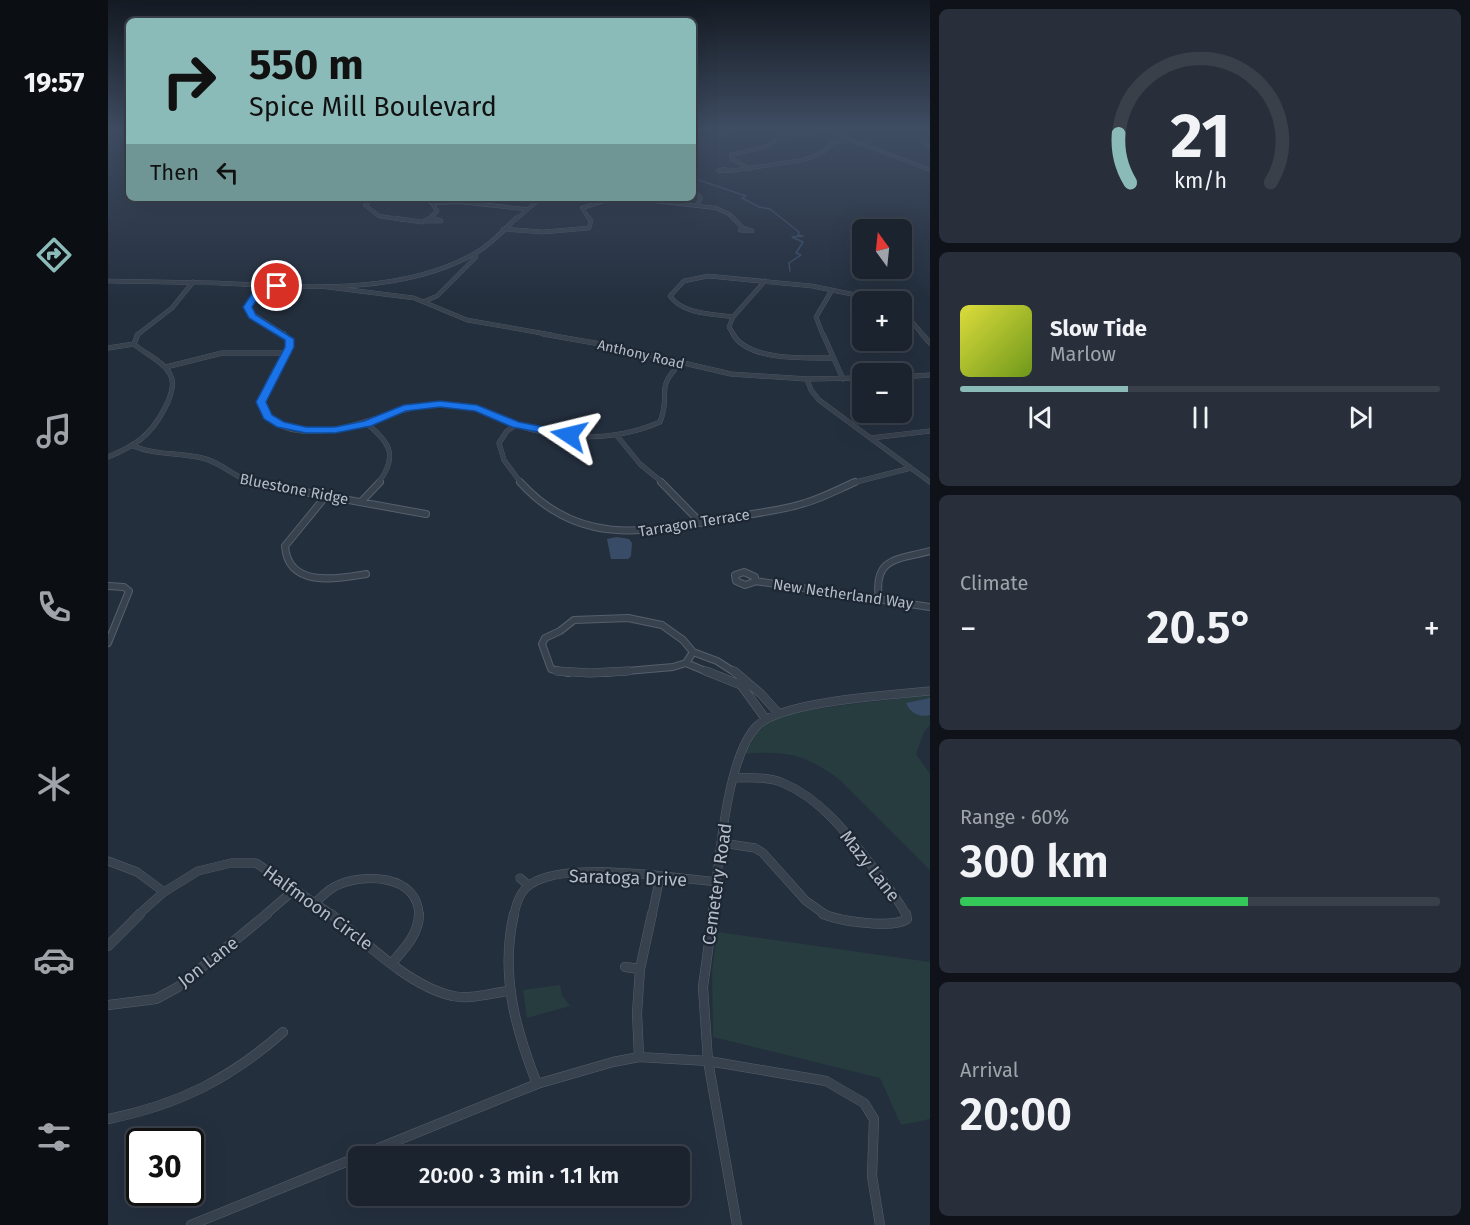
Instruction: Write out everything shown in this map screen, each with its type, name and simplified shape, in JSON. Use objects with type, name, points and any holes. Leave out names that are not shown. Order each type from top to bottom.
[{"type":"street","points":[[696,192],[701,198],[698,205]]},
{"type":"street","points":[[368,201],[365,205],[379,216],[441,221],[431,218]]},
{"type":"street","points":[[425,221],[437,211],[427,201]]},
{"type":"street","points":[[108,281],[319,286],[373,282],[412,275],[447,265],[476,253],[524,209],[536,201]]},
{"type":"street","points":[[503,229],[543,232],[589,228],[591,221],[582,208],[604,201]]},
{"type":"street","points":[[657,201],[698,205],[729,214],[742,228]]},
{"type":"street","points":[[432,204],[460,202],[524,209]]},
{"type":"street","points":[[425,301],[437,296],[476,257],[476,253]]},
{"type":"street","points":[[733,317],[684,307],[672,302],[670,296],[684,281],[696,277],[712,276],[765,281],[852,294]]},
{"type":"street","points":[[765,281],[733,317],[729,327],[733,336],[758,352],[779,356],[832,358]]},
{"type":"street","points":[[134,344],[138,334],[172,308],[193,282]]},
{"type":"street","points":[[261,285],[248,305],[248,311],[252,316],[288,337],[290,343],[262,397],[261,407],[268,417],[281,424],[306,430],[335,430],[367,424],[404,408],[440,404],[477,408],[516,425],[570,436],[618,436],[636,432],[660,422],[665,409],[663,382],[667,374],[681,363]]},
{"type":"street","name":"Anthony Road","points":[[319,286],[425,301],[446,313],[467,320],[606,345],[741,375],[807,379],[852,379]]},
{"type":"street","points":[[831,290],[816,317],[843,379]]},
{"type":"street","points":[[912,322],[930,343]]},
{"type":"street","points":[[108,348],[134,344],[166,367],[174,381],[173,390],[153,429],[133,446],[108,457]]},
{"type":"street","points":[[166,367],[222,353],[286,353]]},
{"type":"street","points":[[912,376],[930,375]]},
{"type":"street","points":[[807,379],[815,396],[930,482]]},
{"type":"street","points":[[361,502],[374,489],[392,459],[386,440],[367,424]]},
{"type":"street","name":"Tarragon Terrace","points":[[516,425],[507,431],[499,442],[501,455],[514,475],[537,501],[559,516],[583,526],[636,533],[806,503],[859,480],[911,468]]},
{"type":"street","points":[[871,438],[930,431]]},
{"type":"street","points":[[618,436],[640,464],[671,490],[701,523]]},
{"type":"street","name":"Bluestone Ridge","points":[[133,446],[156,455],[206,459],[238,479],[426,514]]},
{"type":"street","points":[[326,496],[285,546],[287,564],[301,574],[317,577],[338,578],[366,574]]},
{"type":"street","points":[[879,599],[877,584],[881,568],[892,561],[930,551]]},
{"type":"street","name":"New Netherland Way","points":[[755,581],[930,606]]},
{"type":"street","points":[[108,586],[124,587],[129,591],[108,643]]},
{"type":"street","points":[[765,718],[741,685],[686,663],[673,667],[561,673],[551,669],[542,644],[545,638],[560,631],[574,620],[639,618],[657,622],[680,638],[693,652],[709,658],[764,693],[778,713]]},
{"type":"street","points":[[686,663],[693,652]]},
{"type":"street","name":"Cemetery Road","points":[[737,1225],[708,1061],[703,987],[722,843],[734,778],[744,744],[757,725],[765,718],[778,713],[828,703],[930,691]]},
{"type":"street","name":"Mazy Lane","points":[[722,843],[755,848],[763,853],[820,913],[837,919],[890,924],[901,924],[907,919],[897,899],[817,803],[798,789],[782,782],[762,778],[734,778]]},
{"type":"street","points":[[108,861],[137,872],[164,892]]},
{"type":"street","name":"Halfmoon Circle","points":[[108,946],[126,926],[164,892],[198,871],[218,865],[244,862],[265,867],[294,890],[316,903],[392,963],[429,988],[453,996],[466,997],[508,991]]},
{"type":"street","name":"Saratoga Drive","points":[[528,885],[542,878],[565,874],[660,877],[717,882]]},
{"type":"street","points":[[639,1057],[637,1013],[640,969],[660,877]]},
{"type":"street","points":[[316,903],[326,892],[337,885],[362,879],[378,878],[411,889],[417,898],[419,919],[412,938],[392,963]]},
{"type":"street","points":[[520,878],[528,885],[513,913],[508,991],[518,1034],[537,1084]]},
{"type":"street","name":"Jon Lane","points":[[108,1005],[156,999],[178,987],[294,890]]},
{"type":"street","points":[[626,967],[640,969]]},
{"type":"street","points":[[108,1119],[138,1112],[210,1085],[253,1058],[283,1032]]},
{"type":"street","points":[[386,1146],[537,1084],[613,1062],[639,1057],[708,1061],[826,1082],[842,1089],[871,1112],[874,1119],[871,1163],[874,1201],[880,1225]]},
{"type":"street","points":[[191,1225],[348,1161]]},
{"type":"green space","points":[[930,695],[930,725],[924,732],[916,754],[930,774],[930,870],[840,780],[817,765],[796,756],[784,754],[745,754],[757,733],[765,725],[785,714]]},
{"type":"green space","points":[[717,932],[930,962],[930,1119],[901,1125],[880,1078],[713,1037],[712,972]]},
{"type":"green space","points":[[560,985],[562,995],[570,1006],[527,1018],[523,990]]},
{"type":"water","points":[[617,537],[629,539],[632,543],[631,556],[628,559],[611,559],[607,539]]},
{"type":"water","points":[[930,698],[930,715],[916,714],[906,703]]},
{"type":"waterway","points":[[717,186],[746,196],[742,198],[759,207],[770,209],[799,232],[798,235],[803,236],[792,237],[803,242],[796,253],[801,255],[789,263],[790,271]]},
{"type":"route","points":[[277,286],[261,285],[247,307],[252,316],[290,339],[289,347],[261,402],[261,407],[268,417],[281,424],[306,430],[347,429],[367,424],[404,408],[440,404],[477,408],[516,425],[569,435]]}]
